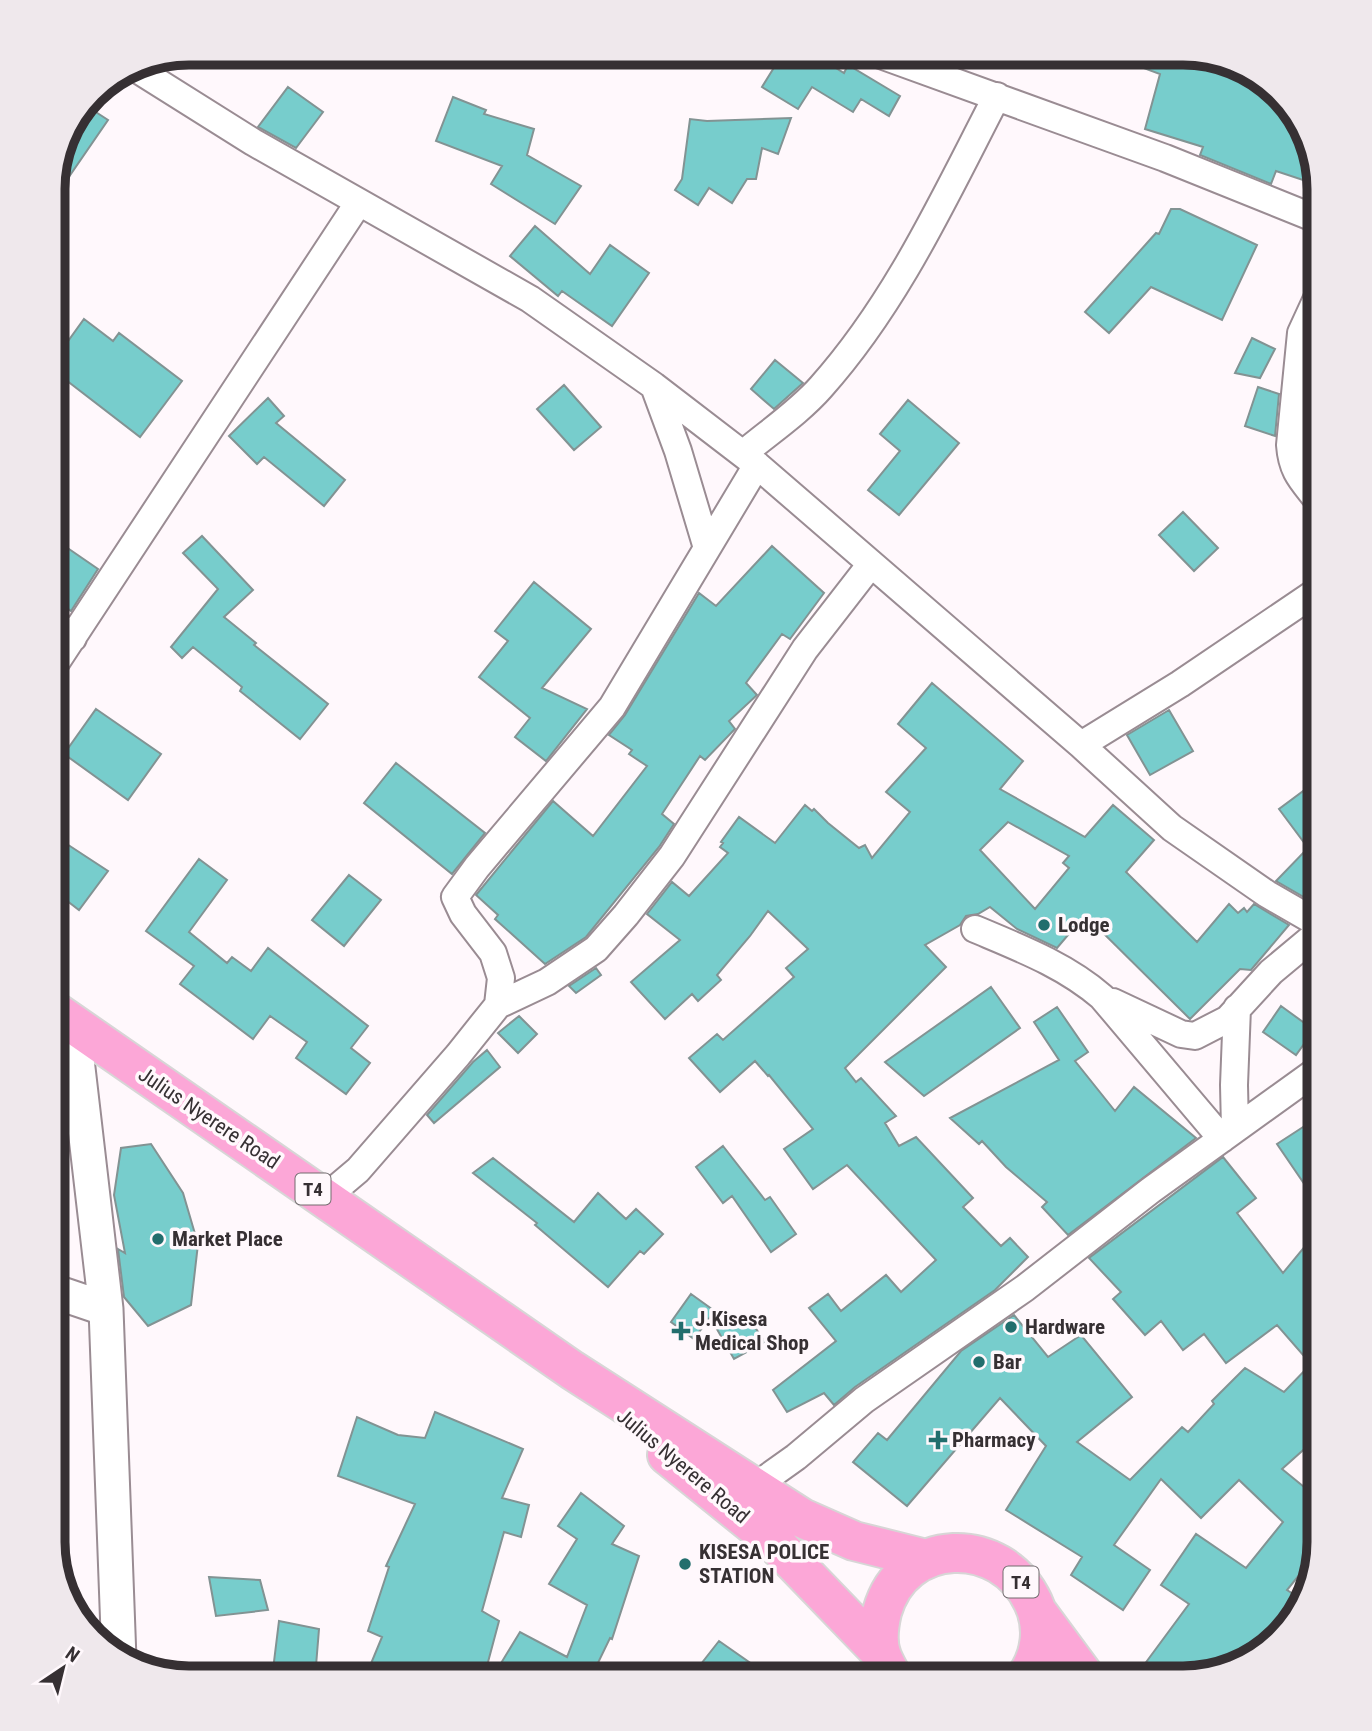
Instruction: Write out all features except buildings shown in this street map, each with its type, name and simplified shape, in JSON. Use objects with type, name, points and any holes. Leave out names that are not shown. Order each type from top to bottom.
[{"type":"highway","name":"Julius Nyerere Road","points":[[65,1018],[572,1370],[802,1518],[854,1541],[926,1559]]},
{"type":"highway","name":"Julius Nyerere Road","points":[[572,1370],[691,1477],[771,1539],[887,1666]]},
{"type":"highway","name":"Julius Nyerere Road","points":[[887,1666],[879,1625],[886,1598],[902,1575],[926,1559],[953,1552],[981,1555],[1007,1567],[1026,1587],[1038,1613],[1077,1666]]},
{"type":"highway","name":"Julius Nyerere Road","points":[[1034,1666],[1040,1641],[1038,1613]]},
{"type":"street","points":[[909,65],[1165,158],[1307,215]]},
{"type":"street","points":[[143,73],[253,142],[530,299],[654,386],[750,459],[1081,745],[1172,828],[1267,894],[1307,917]]},
{"type":"street","points":[[498,1005],[501,978],[493,953],[463,914],[454,897],[612,707],[707,548],[750,459],[819,389],[862,337],[903,275],[997,96]]},
{"type":"street","points":[[65,650],[359,202]]},
{"type":"street","points":[[1307,321],[1301,333],[1290,445],[1291,462],[1307,486]]},
{"type":"street","points":[[654,386],[678,451],[707,548]]},
{"type":"street","points":[[326,1197],[358,1170],[498,1005],[547,982],[596,949],[626,915],[672,856],[805,649],[871,564]]},
{"type":"street","points":[[1081,745],[1180,684],[1307,599]]},
{"type":"street","points":[[65,631],[73,638]]},
{"type":"street","points":[[975,929],[1047,960],[1102,997],[1181,1034],[1195,1036],[1228,1019],[1271,972],[1307,943]]},
{"type":"street","points":[[1102,997],[1229,1134]]},
{"type":"street","points":[[1229,1134],[1237,1009]]},
{"type":"street","points":[[65,1031],[106,1309],[118,1644]]},
{"type":"street","points":[[754,1487],[796,1457],[864,1400],[1025,1288],[1307,1078]]},
{"type":"street","points":[[65,1295],[106,1309]]},
{"type":"place","name":"Lodge","points":[[1044,925]]},
{"type":"place","name":"Market Place","points":[[158,1239]]},
{"type":"place","name":"Hardware","points":[[1011,1327]]},
{"type":"place","name":"J.Kisesa Medical Shop","points":[[681,1331]]},
{"type":"place","name":"Bar","points":[[979,1362]]},
{"type":"place","name":"Pharmacy","points":[[938,1440]]},
{"type":"place","name":"KISESA POLICE STATION","points":[[685,1564]]}]
